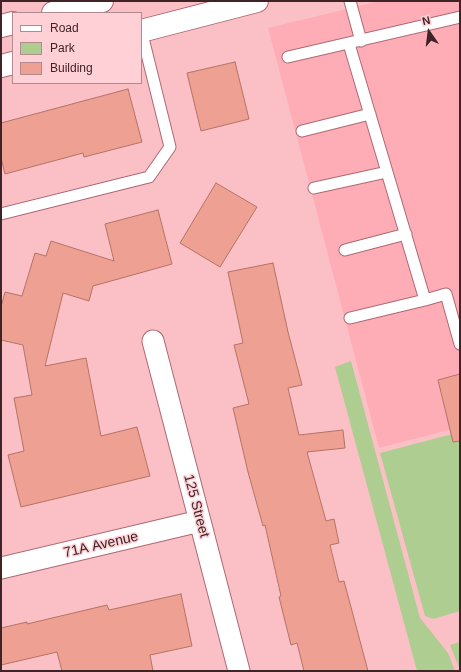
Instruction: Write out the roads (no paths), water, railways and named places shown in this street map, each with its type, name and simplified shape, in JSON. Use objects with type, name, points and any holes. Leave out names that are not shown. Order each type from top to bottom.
[{"type":"main road","points":[[57,12],[102,1]]},
{"type":"main road","points":[[142,30],[257,1]]},
{"type":"main road","points":[[1,26],[12,23]]},
{"type":"main road","points":[[1,66],[12,63]]},
{"type":"street","name":"125 Street","points":[[153,341],[239,671]]},
{"type":"street","name":"71A Avenue","points":[[1,568],[200,521]]},
{"type":"lane","points":[[350,1],[361,41]]},
{"type":"lane","points":[[288,57],[460,17]]},
{"type":"lane","points":[[1,214],[149,177],[170,148],[142,34]]},
{"type":"lane","points":[[349,44],[425,300]]},
{"type":"lane","points":[[302,130],[370,114]]},
{"type":"lane","points":[[314,188],[387,172]]},
{"type":"lane","points":[[345,250],[406,234]]},
{"type":"lane","points":[[350,318],[446,294],[460,344]]}]
